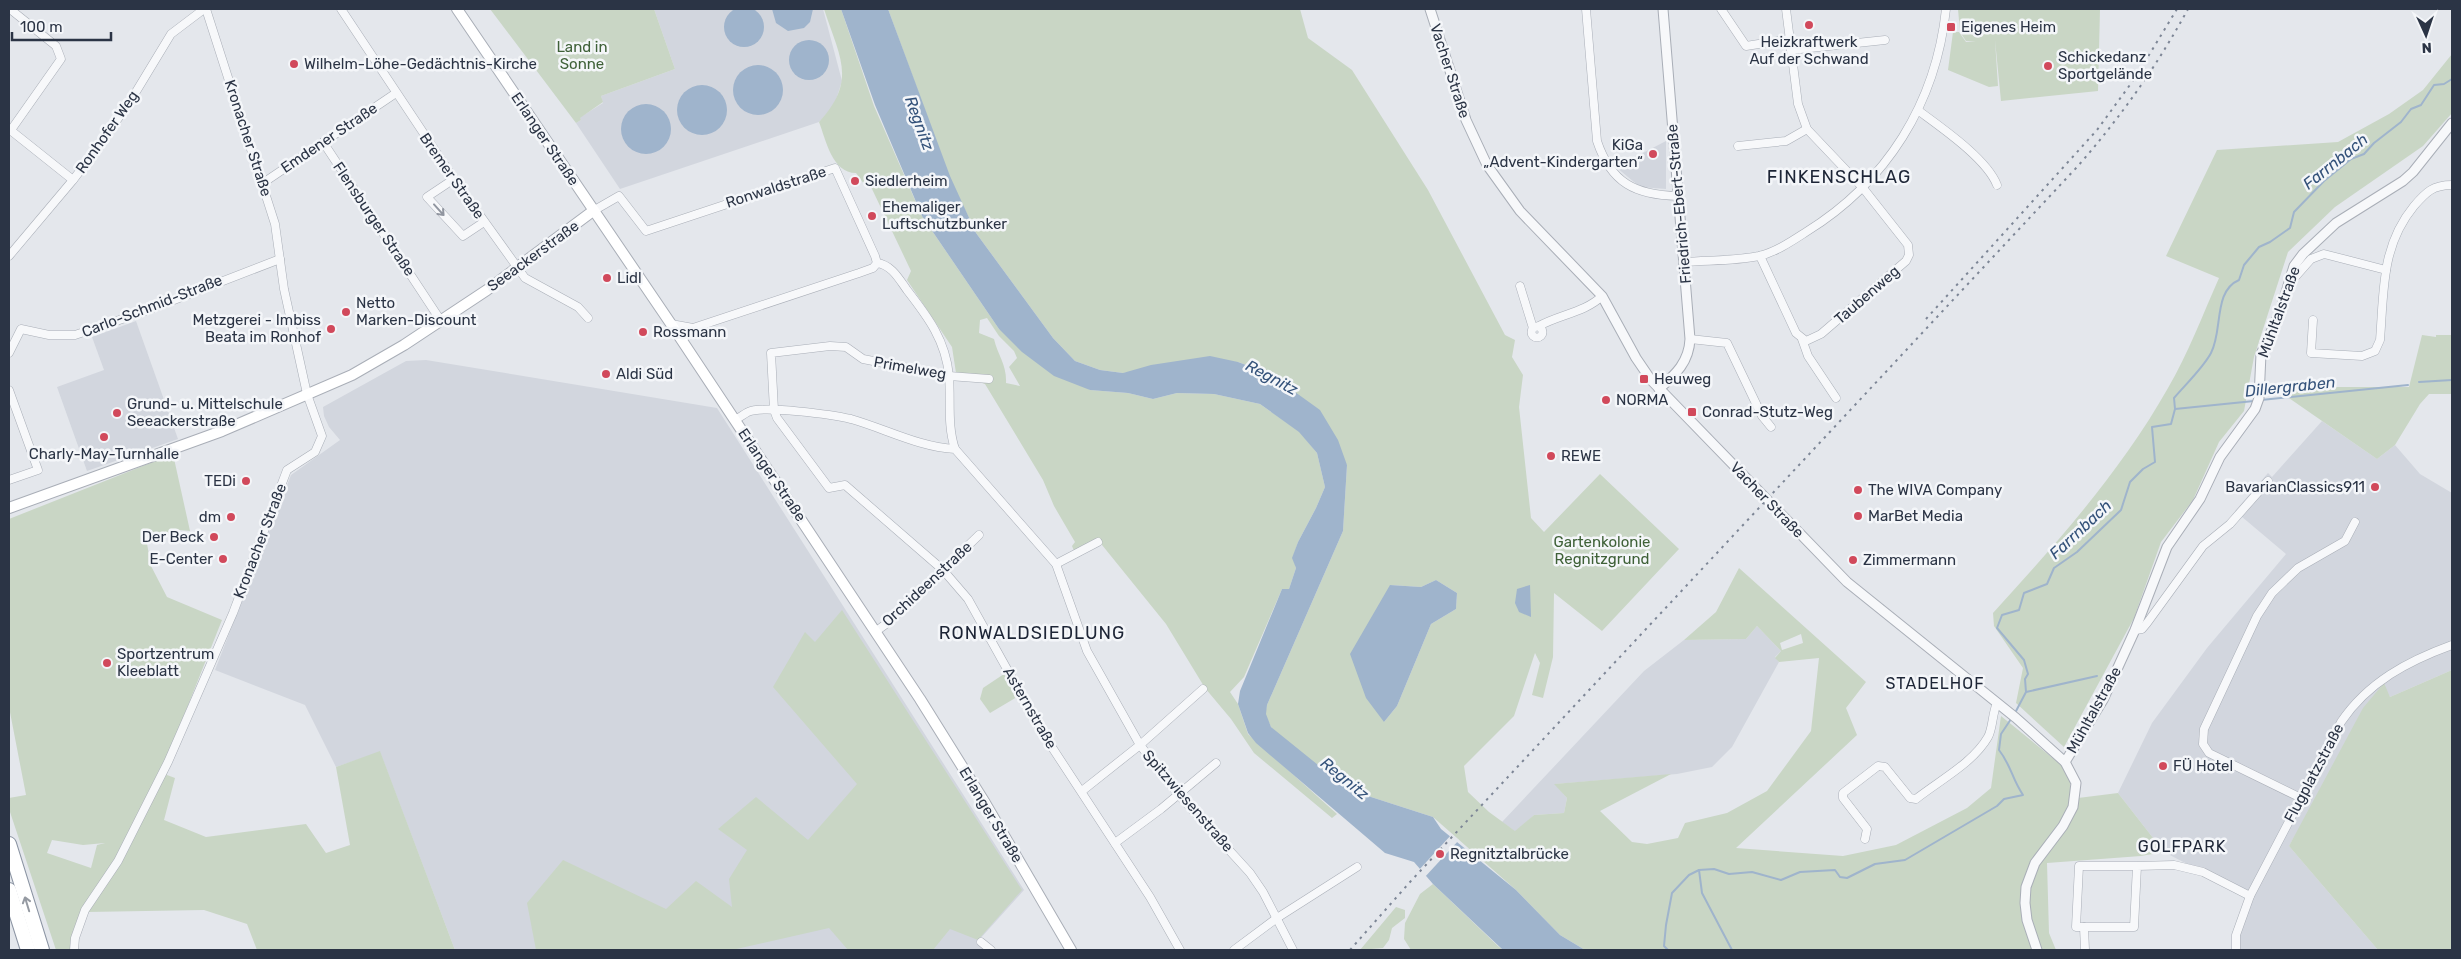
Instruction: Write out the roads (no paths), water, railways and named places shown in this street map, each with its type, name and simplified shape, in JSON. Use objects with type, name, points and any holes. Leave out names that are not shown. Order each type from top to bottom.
[{"type":"highway","points":[[9,844],[42,950]]},
{"type":"highway","points":[[9,890],[28,950]]},
{"type":"main road","name":"Erlanger Straße","points":[[457,9],[682,340],[875,632],[985,803],[1071,950]]},
{"type":"main road","name":"Seeackerstraße","points":[[9,508],[222,431],[365,368],[441,321],[518,268],[593,211]]},
{"type":"street","points":[[10,9],[56,46],[61,59],[10,130],[73,180]]},
{"type":"street","name":"Ronhofer Weg","points":[[9,256],[73,180],[131,100],[171,34],[205,9]]},
{"type":"street","name":"Kronacher Straße","points":[[74,950],[75,938],[86,910],[127,845],[172,754],[233,613],[287,470],[315,452],[320,445],[322,436],[307,394],[284,289],[275,224],[205,9]]},
{"type":"street","name":"Bremer Straße","points":[[341,9],[454,179],[518,268],[532,283],[578,307],[588,318]]},
{"type":"street","name":"Vacher Straße","points":[[1431,9],[1466,120],[1488,165],[1520,210],[1602,296],[1636,358],[1659,389],[1847,582],[2013,716],[2065,762],[2076,783],[2073,807],[2063,826],[2036,863],[2026,887],[2027,920],[2037,950]]},
{"type":"street","points":[[1586,9],[1596,141],[1603,161],[1615,174],[1635,189],[1660,196],[1678,196]]},
{"type":"street","name":"Friedrich-Ebert-Straße","points":[[1659,389],[1684,365],[1690,339],[1663,9]]},
{"type":"street","points":[[1721,9],[1746,46],[1790,40]]},
{"type":"street","points":[[1786,9],[1798,104],[1807,129],[1863,188]]},
{"type":"street","points":[[1684,262],[1760,256],[1775,251],[1824,221],[1863,188],[1893,152],[1919,111],[1933,71],[1946,9]]},
{"type":"street","points":[[1792,50],[1885,40]]},
{"type":"street","name":"Emdener Straße","points":[[263,183],[396,93]]},
{"type":"street","points":[[1919,111],[1958,140],[1993,174],[1997,185]]},
{"type":"street","name":"Mühltalstraße","points":[[2065,762],[2103,700],[2135,630],[2167,547],[2200,500],[2220,457],[2256,409],[2259,398],[2261,354],[2280,312],[2290,275],[2303,254],[2321,236],[2348,215],[2403,181],[2413,172],[2452,123]]},
{"type":"street","points":[[1738,146],[1786,141],[1807,129]]},
{"type":"street","name":"Flensburger Straße","points":[[323,142],[441,321]]},
{"type":"street","name":"Ronwaldstraße","points":[[593,211],[619,196],[646,231],[835,168],[877,263]]},
{"type":"street","points":[[454,179],[427,197],[463,236],[484,222]]},
{"type":"street","points":[[2313,320],[2311,353],[2362,356],[2371,354],[2377,348],[2380,340],[2386,270],[2390,250],[2402,221],[2430,189],[2441,185],[2452,185]]},
{"type":"street","name":"Taubenweg","points":[[1802,340],[1813,339],[1821,334],[1906,261],[1909,255],[1908,245],[1863,188]]},
{"type":"street","points":[[2290,275],[2296,276],[2311,259],[2324,254],[2386,270]]},
{"type":"street","points":[[1760,256],[1781,306],[1802,340],[1808,356],[1836,398]]},
{"type":"street","name":"Carlo-Schmid-Straße","points":[[9,353],[21,329],[49,335],[75,335],[137,314],[280,259]]},
{"type":"street","points":[[682,340],[694,328],[859,273],[873,268],[877,263],[890,267],[922,309],[944,344],[949,376],[950,434],[955,449],[937,448],[850,419],[774,410],[748,412],[735,420]]},
{"type":"street","points":[[1520,286],[1536,327],[1551,319],[1594,303],[1602,296]]},
{"type":"street","points":[[671,324],[694,328]]},
{"type":"street","points":[[1690,339],[1728,343],[1762,416],[1771,427]]},
{"type":"street","name":"Primelweg","points":[[774,410],[771,353],[830,346],[846,348],[863,360],[949,376],[989,380]]},
{"type":"street","points":[[9,390],[38,470],[9,480]]},
{"type":"street","name":"Asternstraße","points":[[774,410],[777,418],[829,488],[845,485],[943,570],[968,599],[1042,732],[1115,842],[1180,950]]},
{"type":"street","name":"Spitzwiesenstraße","points":[[955,449],[1056,564],[1087,651],[1140,745],[1178,794],[1250,873],[1263,892],[1293,950]]},
{"type":"street","name":"Mühltalstraße","points":[[2135,630],[2142,629],[2148,623],[2203,546],[2230,524],[2268,481]]},
{"type":"street","points":[[2301,798],[2209,753],[2204,744],[2204,729],[2257,616],[2272,593],[2298,568],[2345,541],[2355,522]]},
{"type":"street","name":"Orchideenstraße","points":[[875,632],[890,621],[979,535]]},
{"type":"street","points":[[1056,564],[1098,542]]},
{"type":"street","name":"Flugplatzstraße","points":[[2236,950],[2236,935],[2250,896],[2341,722],[2366,690],[2385,676],[2452,646]]},
{"type":"street","points":[[1082,791],[1140,745],[1203,689]]},
{"type":"street","points":[[1865,839],[1867,829],[1842,798],[1843,793],[1878,766],[1885,766],[1910,798],[1916,798],[1978,752],[1989,735],[1993,712],[1997,704]]},
{"type":"street","points":[[1115,842],[1216,763]]},
{"type":"street","points":[[2137,866],[2134,927],[2076,927],[2079,866],[2174,865],[2203,872],[2250,896]]},
{"type":"street","points":[[1234,950],[1277,918],[1357,867]]},
{"type":"street","points":[[2084,927],[2085,950]]},
{"type":"street","points":[[981,942],[991,950]]},
{"type":"water","points":[[748,7],[755,10],[761,16],[764,27],[763,35],[755,44],[748,47],[740,47],[733,44],[725,35],[724,23],[727,16],[736,8]]},
{"type":"water","points":[[772,9],[813,9],[810,22],[804,28],[788,31],[776,23]]},
{"type":"water","name":"Regnitz","points":[[841,9],[888,9],[950,176],[976,233],[1053,338],[1075,361],[1100,370],[1123,373],[1151,365],[1210,356],[1238,362],[1270,374],[1320,410],[1338,440],[1347,465],[1343,531],[1267,705],[1266,714],[1271,727],[1328,773],[1371,797],[1433,817],[1441,829],[1516,890],[1560,935],[1585,950],[1503,950],[1433,884],[1414,862],[1385,853],[1256,743],[1248,733],[1238,704],[1240,691],[1282,589],[1289,589],[1296,568],[1292,558],[1325,487],[1317,453],[1299,432],[1260,404],[1214,394],[1177,393],[1153,399],[1128,393],[1090,390],[1054,376],[1022,352],[999,329],[922,216],[875,105]]},
{"type":"water","points":[[813,40],[820,43],[826,49],[829,60],[828,68],[820,77],[813,80],[805,80],[798,77],[790,68],[789,56],[792,49],[801,41]]},
{"type":"water","points":[[763,65],[776,72],[782,80],[782,100],[776,108],[768,114],[753,115],[740,108],[734,100],[733,85],[740,72],[748,66]]},
{"type":"water","points":[[707,85],[720,92],[726,100],[726,120],[720,128],[712,134],[697,135],[684,128],[678,120],[677,105],[684,92],[692,86]]},
{"type":"water","points":[[651,104],[664,111],[670,119],[670,139],[664,147],[656,153],[641,154],[628,147],[622,139],[621,124],[628,111],[636,105]]},
{"type":"water","points":[[1436,580],[1457,593],[1456,609],[1431,624],[1397,706],[1384,722],[1366,698],[1350,654],[1390,585],[1421,587]]},
{"type":"water","points":[[1530,585],[1531,617],[1519,612],[1515,603],[1517,589]]},
{"type":"waterway","name":"Farrnbach","points":[[2015,713],[2026,692],[2025,679],[2028,674],[2024,660],[1997,628],[2002,615],[2019,610],[2024,593],[2047,584],[2054,568],[2077,552],[2121,510],[2130,482],[2143,469],[2155,462],[2152,427],[2171,424],[2175,409],[2174,398],[2208,359],[2215,344],[2225,293],[2231,285],[2239,280],[2244,265],[2259,247],[2290,228],[2294,212],[2324,181],[2351,159],[2364,154],[2374,143],[2401,122],[2411,109],[2421,105],[2434,85],[2444,84],[2452,79]]},
{"type":"waterway","name":"Dillergraben","points":[[2419,382],[2452,380]]},
{"type":"waterway","name":"Dillergraben","points":[[2261,400],[2408,385]]},
{"type":"waterway","name":"Dillergraben","points":[[2175,409],[2254,401]]},
{"type":"waterway","points":[[2026,692],[2097,676]]},
{"type":"waterway","name":"Farrnbach","points":[[1668,950],[1664,946],[1672,893],[1689,875],[1699,870],[1714,869],[1729,874],[1752,872],[1781,880],[1800,872],[1835,870],[1840,877],[1847,878],[1875,864],[1905,860],[1997,806],[2004,799],[2023,795],[1999,750],[2001,734],[2011,719]]},
{"type":"waterway","points":[[1699,870],[1702,893],[1732,950]]},
{"type":"railway","points":[[1926,319],[2097,130],[2135,78],[2177,9]]},
{"type":"railway","points":[[1350,950],[1410,882],[2077,167],[2137,91],[2164,51],[2188,9]]},
{"type":"place","name":"Heizkraftwerk Auf der Schwand","points":[[1809,25]]},
{"type":"place","name":"Eigenes Heim","points":[[1951,27]]},
{"type":"place","name":"Wilhelm-Löhe-Gedächtnis-Kirche","points":[[294,64]]},
{"type":"place","name":"Schickedanz Sportgelände","points":[[2048,66]]},
{"type":"place","name":"KiGa „Advent-Kindergarten“","points":[[1653,154]]},
{"type":"place","name":"Siedlerheim","points":[[855,181]]},
{"type":"place","name":"Ehemaliger Luftschutzbunker","points":[[872,216]]},
{"type":"place","name":"Lidl","points":[[607,278]]},
{"type":"place","name":"Netto Marken-Discount","points":[[346,312]]},
{"type":"place","name":"Metzgerei - Imbiss Beata im Ronhof","points":[[331,329]]},
{"type":"place","name":"Rossmann","points":[[643,332]]},
{"type":"place","name":"Aldi Süd","points":[[606,374]]},
{"type":"place","name":"Heuweg","points":[[1644,379]]},
{"type":"place","name":"NORMA","points":[[1606,400]]},
{"type":"place","name":"Conrad-Stutz-Weg","points":[[1692,412]]},
{"type":"place","name":"Grund- u. Mittelschule Seeackerstraße","points":[[117,413]]},
{"type":"place","name":"Charly-May-Turnhalle","points":[[104,437]]},
{"type":"place","name":"REWE","points":[[1551,456]]},
{"type":"place","name":"TEDi","points":[[246,481]]},
{"type":"place","name":"BavarianClassics911","points":[[2375,487]]},
{"type":"place","name":"The WIVA Company","points":[[1858,490]]},
{"type":"place","name":"MarBet Media","points":[[1858,516]]},
{"type":"place","name":"dm","points":[[231,517]]},
{"type":"place","name":"Der Beck","points":[[214,537]]},
{"type":"place","name":"E-Center","points":[[223,559]]},
{"type":"place","name":"Zimmermann","points":[[1853,560]]},
{"type":"place","name":"Sportzentrum Kleeblatt","points":[[107,663]]},
{"type":"place","name":"FÜ Hotel","points":[[2163,766]]},
{"type":"place","name":"Regnitztalbrücke","points":[[1440,854]]},
{"type":"district","name":"FINKENSCHLAG","points":[[1839,177]]},
{"type":"district","name":"RONWALDSIEDLUNG","points":[[1032,633]]},
{"type":"district","name":"STADELHOF","points":[[1935,683]]},
{"type":"district","name":"GOLFPARK","points":[[2182,846]]},
{"type":"park label","name":"Land in Sonne","points":[[582,56]]},
{"type":"park label","name":"Gartenkolonie Regnitzgrund","points":[[1602,550]]}]
